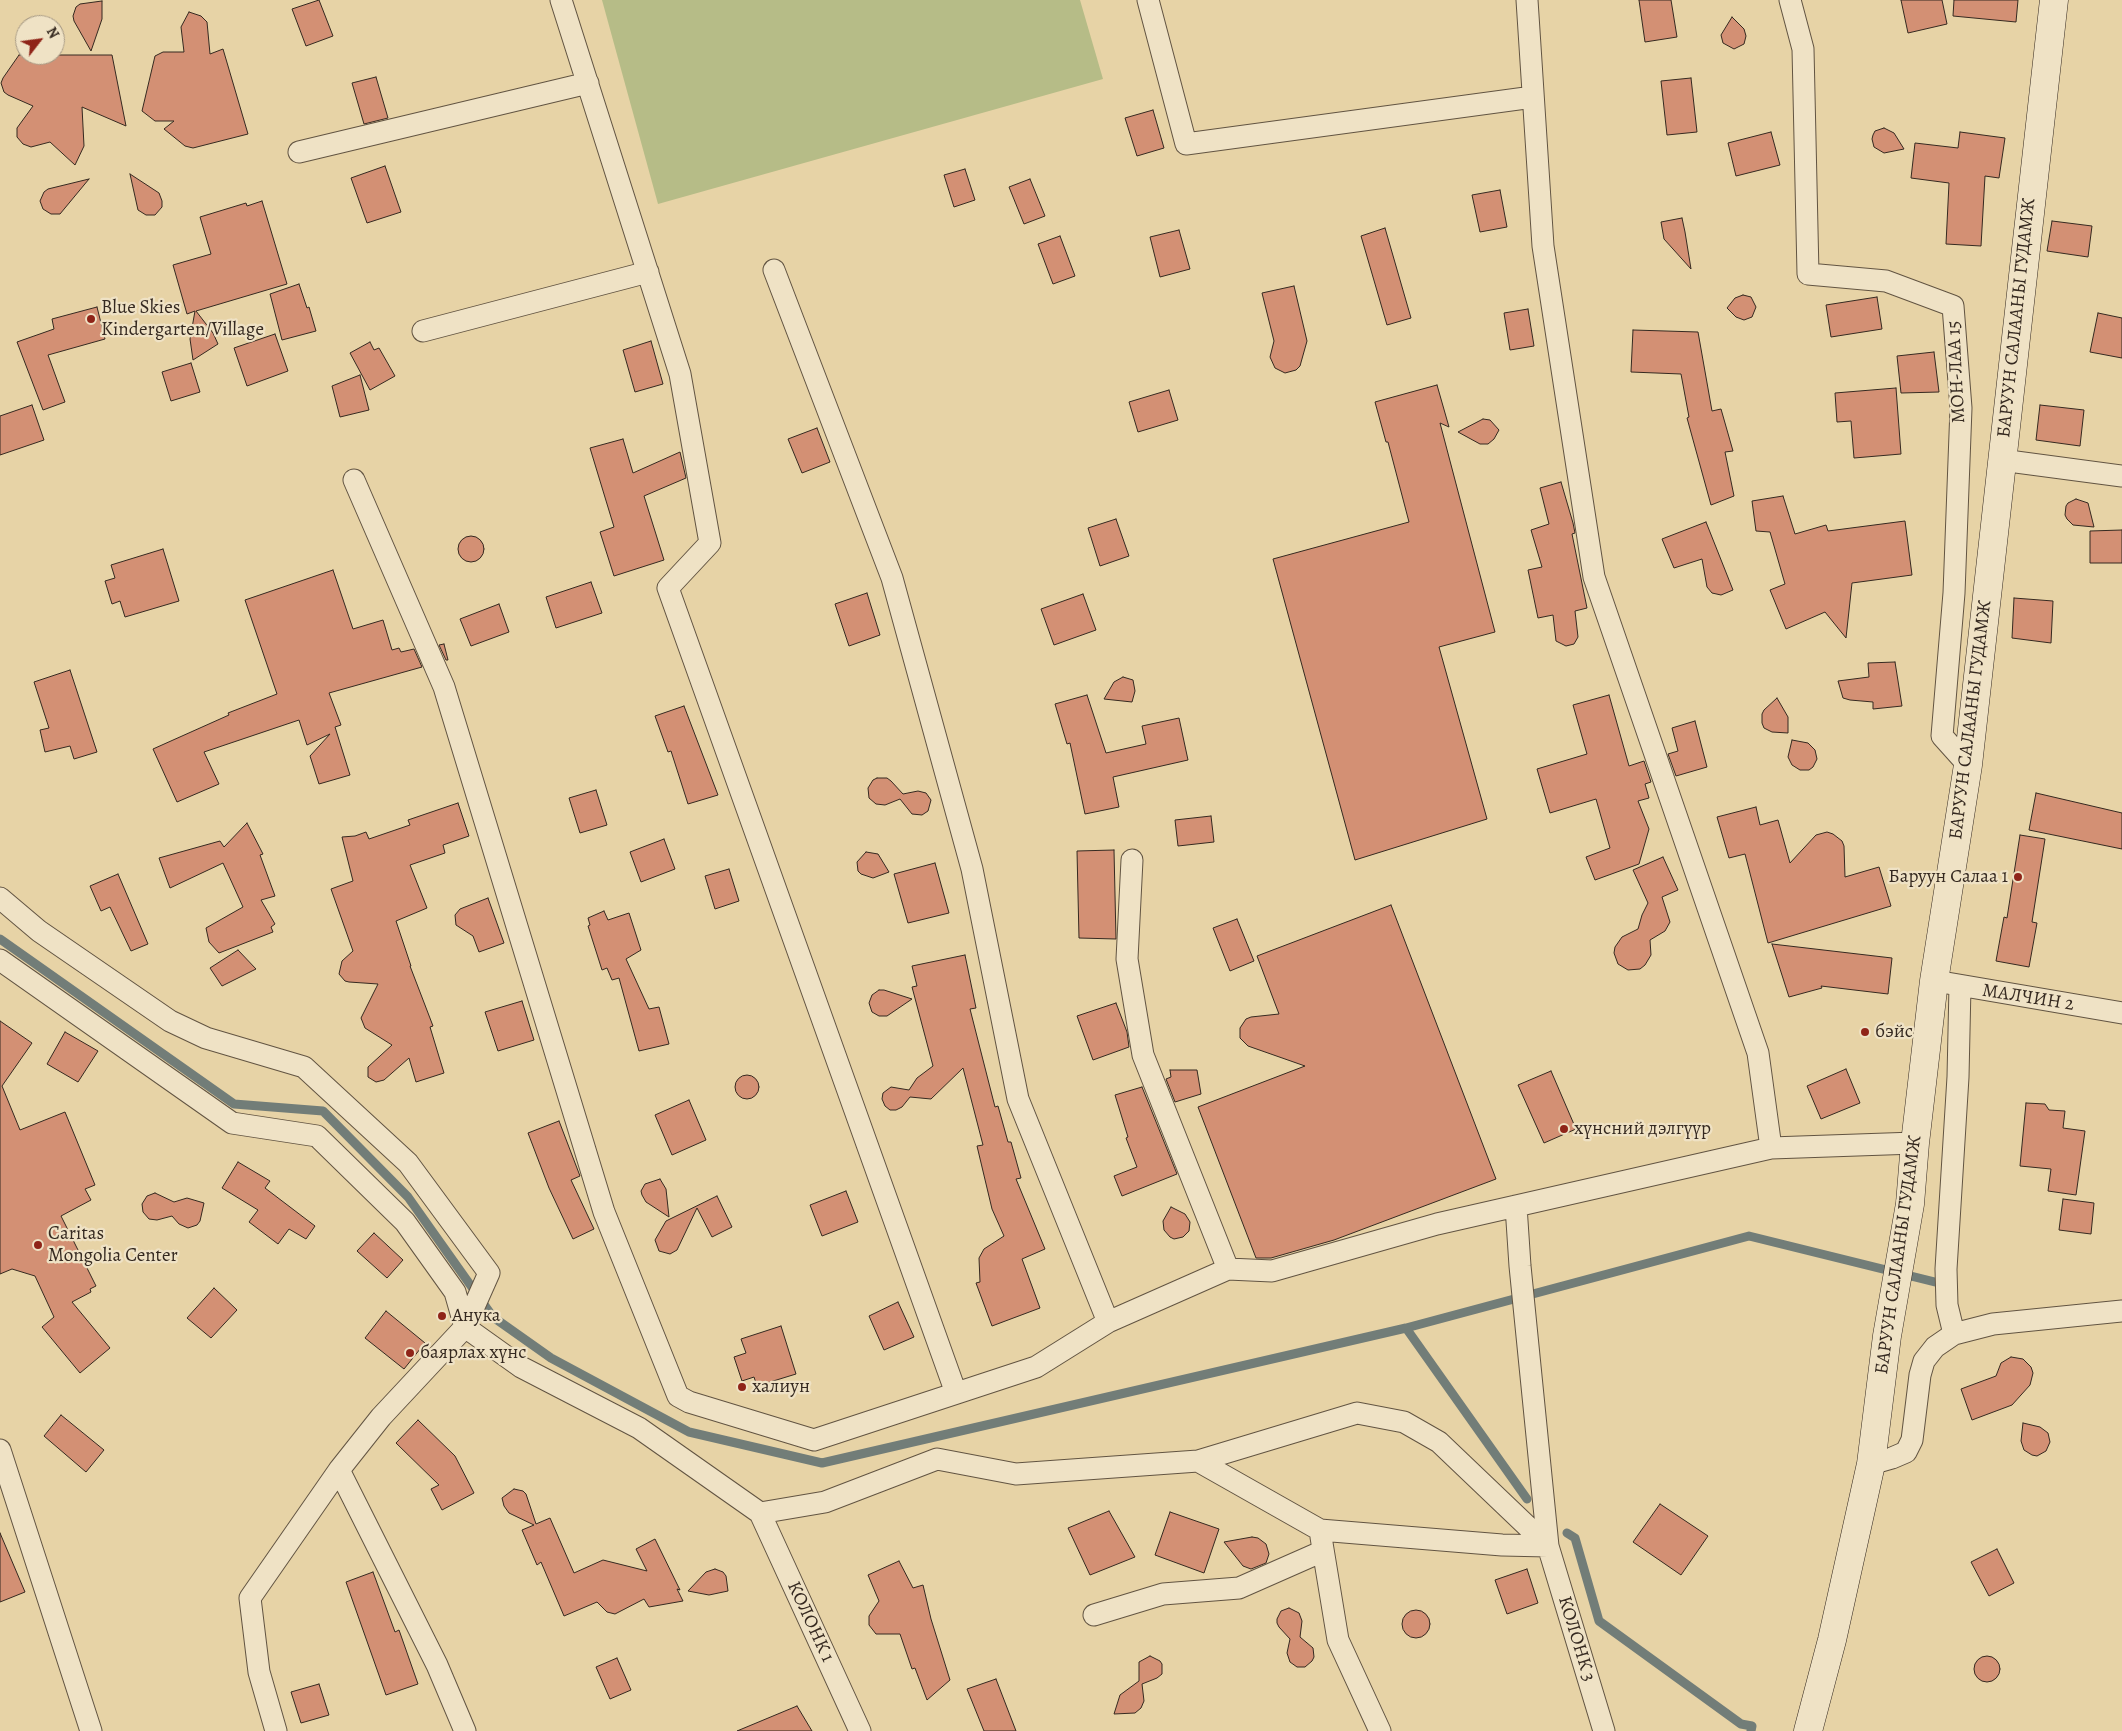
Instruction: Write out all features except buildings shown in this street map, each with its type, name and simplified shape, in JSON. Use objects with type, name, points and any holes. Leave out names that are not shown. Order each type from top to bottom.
[{"type":"main road","name":"БАРУУН САЛААНЫ ГУДАМЖ","points":[[1808,1731],[1832,1640],[1871,1464],[1887,1336],[1910,1204],[1915,1143],[1947,984],[2001,460],[2054,0]]},
{"type":"street","points":[[561,0],[680,374],[710,543],[668,588],[956,1393]]},
{"type":"street","points":[[1148,0],[1186,144],[1533,97]]},
{"type":"street","points":[[1527,0],[1543,246],[1594,577],[1758,1052],[1771,1148]]},
{"type":"street","name":"МОН-ЛАА 15","points":[[1790,0],[1803,48],[1808,274],[1886,281],[1953,306],[1961,408],[1954,593],[1942,736],[1968,766]]},
{"type":"street","points":[[299,152],[588,83]]},
{"type":"street","points":[[774,270],[892,578],[972,869],[1018,1099],[1108,1322]]},
{"type":"street","points":[[423,332],[648,272]]},
{"type":"street","points":[[2001,460],[2122,476]]},
{"type":"street","points":[[354,480],[444,687],[604,1212],[678,1396],[689,1402],[814,1440],[1036,1367],[1108,1322],[1228,1269],[1272,1271],[1437,1224],[1771,1148],[1915,1143]]},
{"type":"street","points":[[1132,860],[1127,959],[1144,1055],[1228,1269]]},
{"type":"street","points":[[0,898],[39,931],[170,1021],[206,1038],[304,1067],[408,1163],[489,1273],[469,1319],[381,1417],[340,1470],[250,1598],[259,1672],[276,1731]]},
{"type":"street","points":[[0,960],[232,1123],[317,1136],[405,1222],[455,1292],[469,1319],[522,1367],[639,1428],[760,1513],[825,1502],[937,1459],[1016,1474],[1198,1461],[1357,1414],[1404,1422],[1439,1442],[1548,1546]]},
{"type":"street","points":[[1947,984],[1958,1077],[1946,1269],[1947,1304],[1954,1334]]},
{"type":"street","name":"МАЛЧИН 2","points":[[1947,984],[2122,1013]]},
{"type":"street","name":"КОЛОНК 3","points":[[1516,1206],[1520,1266],[1548,1546],[1604,1731]]},
{"type":"street","points":[[1871,1464],[1906,1452],[1912,1440],[1920,1375],[1924,1361],[1935,1347],[1954,1334],[1993,1324],[2122,1311]]},
{"type":"street","points":[[0,1450],[91,1731]]},
{"type":"street","points":[[1198,1461],[1320,1530],[1548,1546]]},
{"type":"street","points":[[340,1470],[437,1665],[465,1731]]},
{"type":"street","name":"КОЛОНК 1","points":[[760,1513],[860,1731]]},
{"type":"street","points":[[1320,1530],[1338,1640],[1380,1731]]},
{"type":"street","points":[[1094,1615],[1163,1594],[1239,1588],[1324,1551]]},
{"type":"green space","points":[[602,0],[1080,0],[1103,79],[658,204]]},
{"type":"waterway","points":[[0,939],[234,1104],[323,1111],[408,1197],[493,1317],[551,1358],[689,1432],[822,1463],[1406,1328],[1749,1236],[1935,1282]]},
{"type":"waterway","points":[[1406,1328],[1527,1499]]},
{"type":"waterway","points":[[1567,1533],[1575,1538],[1599,1621],[1741,1724],[1752,1726],[1751,1731]]},
{"type":"place","name":"Blue Skies Kindergarten/Village","points":[[91,319]]},
{"type":"place","name":"Баруун Салаа 1","points":[[2018,877]]},
{"type":"place","name":"бэйс","points":[[1865,1032]]},
{"type":"place","name":"хүнсний дэлгүүр","points":[[1564,1129]]},
{"type":"place","name":"Caritas Mongolia Center","points":[[38,1245]]},
{"type":"place","name":"Анука","points":[[442,1316]]},
{"type":"place","name":"баярлах хүнс","points":[[410,1353]]},
{"type":"place","name":"халиун","points":[[742,1387]]}]
